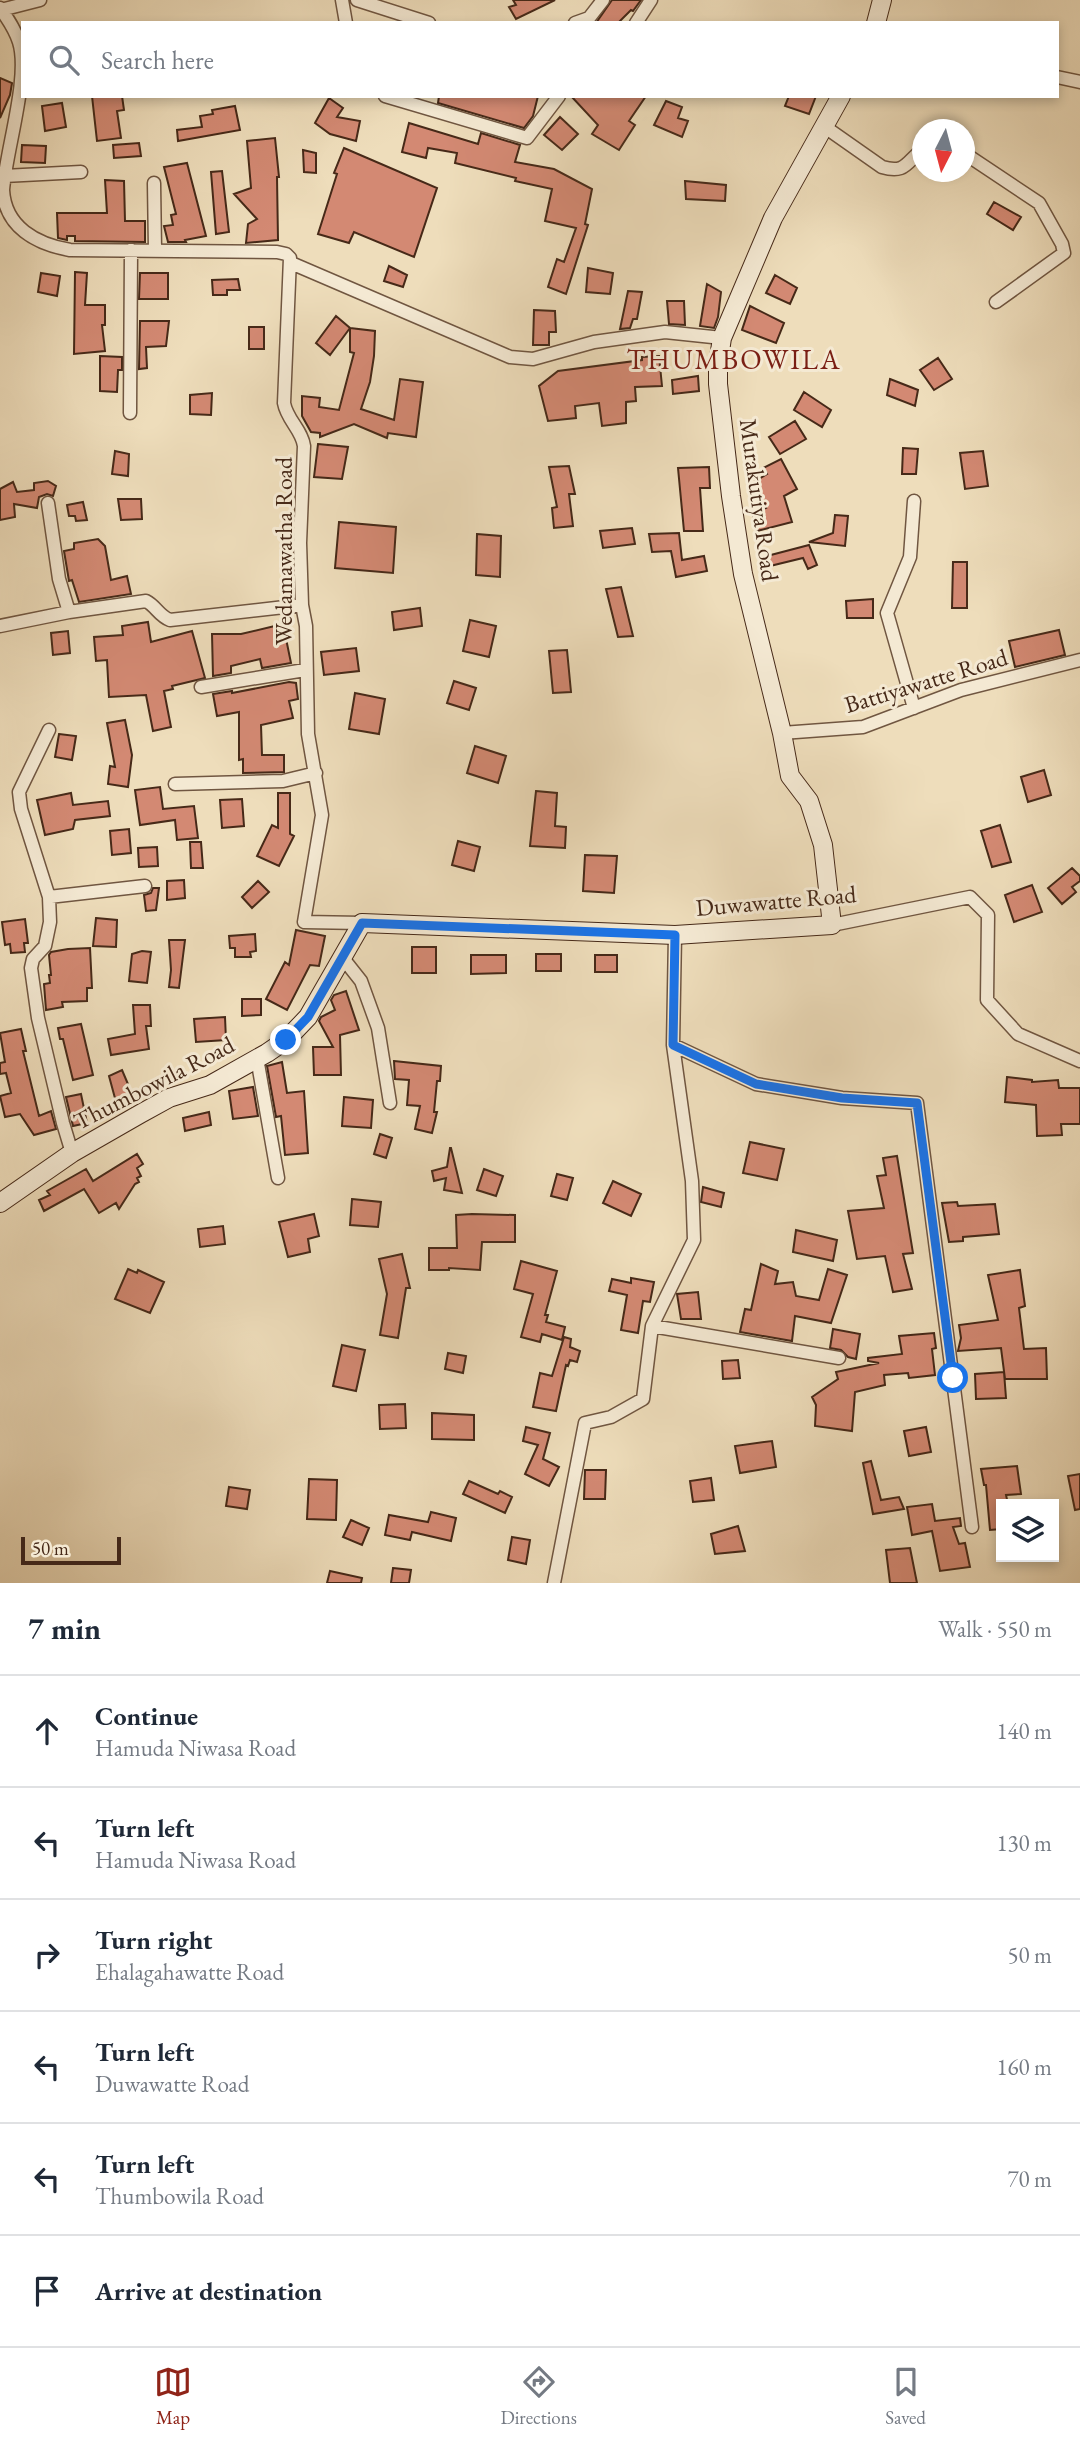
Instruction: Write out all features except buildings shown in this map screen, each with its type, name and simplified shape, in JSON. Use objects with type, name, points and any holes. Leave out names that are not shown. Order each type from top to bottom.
[{"type":"street","points":[[21,54],[12,26],[1,9],[40,0]]},
{"type":"street","points":[[342,0],[346,21]]},
{"type":"street","points":[[357,0],[423,21]]},
{"type":"street","points":[[581,21],[589,18],[603,0]]},
{"type":"street","points":[[637,21],[651,0]]},
{"type":"street","points":[[877,21],[882,0]]},
{"type":"street","points":[[1059,77],[1080,82]]},
{"type":"street","points":[[21,79],[4,176],[4,218],[35,239],[53,247],[91,251],[286,254],[291,263],[510,357],[533,359],[594,342],[665,332],[722,338]]},
{"type":"street","points":[[392,98],[527,138],[557,98]]},
{"type":"street","name":"Murakutiya Road","points":[[832,925],[822,845],[808,801],[790,776],[743,574],[718,384],[718,364],[722,338],[773,218],[840,98]]},
{"type":"street","points":[[825,127],[882,167],[892,170],[908,165],[912,161]]},
{"type":"street","points":[[975,160],[1039,204],[1062,244],[1064,253],[996,302]]},
{"type":"street","points":[[4,176],[81,172]]},
{"type":"street","points":[[154,184],[155,250]]},
{"type":"street","points":[[130,413],[131,250]]},
{"type":"street","name":"Wedamawatha Road","points":[[291,263],[284,395],[285,411],[303,437],[304,446],[300,543],[302,605],[306,626],[308,734],[322,815],[304,922],[362,923]]},
{"type":"street","points":[[914,501],[910,557],[887,613],[914,708]]},
{"type":"street","points":[[48,503],[59,579],[69,612]]},
{"type":"street","points":[[0,626],[69,612],[146,601],[153,604],[162,617],[170,620],[302,605]]},
{"type":"street","name":"Battiyawatte Road","points":[[782,733],[863,727],[961,690],[1080,660]]},
{"type":"street","points":[[201,687],[305,670]]},
{"type":"street","points":[[49,730],[19,792],[21,809],[49,897],[50,922],[45,946],[33,958],[31,968],[38,1018],[72,1153]]},
{"type":"street","points":[[175,784],[283,780],[316,773]]},
{"type":"street","points":[[49,897],[145,886]]},
{"type":"street","name":"Duwawatte Road","points":[[362,923],[675,935],[832,925],[970,897],[988,915],[987,1000],[1018,1034],[1080,1061]]},
{"type":"street","name":"Thumbowila Road","points":[[0,1203],[72,1153],[169,1098],[210,1085],[286,1040],[308,1017],[362,923]]},
{"type":"street","points":[[554,1583],[585,1423],[611,1417],[643,1399],[652,1326],[694,1240],[692,1181],[673,1045],[675,935]]},
{"type":"street","points":[[342,957],[361,981],[378,1028],[390,1103]]},
{"type":"street","points":[[673,1045],[756,1084],[842,1098],[917,1103],[972,1527]]},
{"type":"street","points":[[257,1059],[278,1178]]},
{"type":"street","points":[[652,1326],[839,1358]]},
{"type":"district","name":"THUMBOWILA","points":[[734,359]]},
{"type":"route","points":[[286,1040],[308,1017],[362,923],[675,935],[673,1045],[756,1084],[842,1098],[917,1103],[953,1378]]}]
